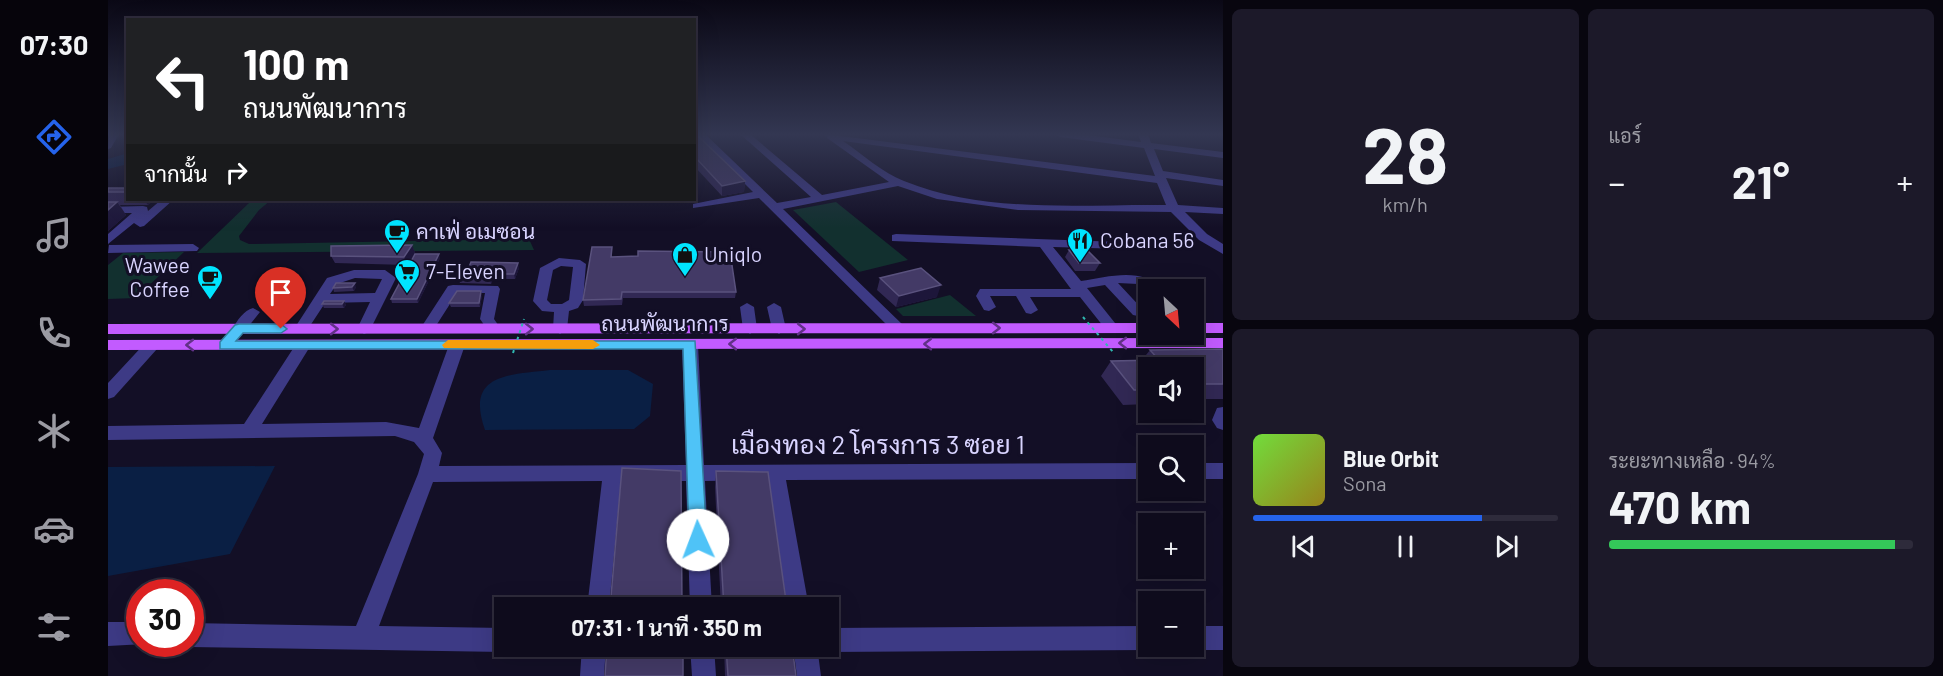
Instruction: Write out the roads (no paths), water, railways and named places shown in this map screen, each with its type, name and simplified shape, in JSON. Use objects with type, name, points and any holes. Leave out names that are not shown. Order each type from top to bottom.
[{"type":"main road","name":"ถนนพัฒนาการ","points":[[108,328],[239,328],[302,337],[457,345],[1223,343]]},
{"type":"main road","points":[[225,345],[239,328]]},
{"type":"main road","points":[[680,328],[690,345]]},
{"type":"main road","points":[[898,328],[904,344]]},
{"type":"main road","name":"ถนนพัฒนาการ","points":[[108,345],[225,345],[364,329],[1138,328]]},
{"type":"main road","points":[[1204,328],[1223,328]]},
{"type":"street","points":[[733,166],[898,328]]},
{"type":"street","points":[[782,166],[819,198]]},
{"type":"street","points":[[873,166],[898,183],[914,189],[1003,207],[1172,206],[1223,211]]},
{"type":"street","points":[[1070,166],[1223,183]]},
{"type":"street","points":[[1156,166],[1172,206],[1203,237],[1223,250]]},
{"type":"street","points":[[775,207],[898,183]]},
{"type":"street","points":[[697,206],[762,194]]},
{"type":"street","points":[[108,246],[149,209],[164,201]]},
{"type":"street","points":[[108,210],[149,209]]},
{"type":"street","points":[[897,238],[1121,246]]},
{"type":"street","points":[[1043,243],[1078,289],[1112,328]]},
{"type":"street","points":[[108,246],[193,248]]},
{"type":"street","points":[[249,430],[332,280],[354,274],[386,274],[389,278],[364,329]]},
{"type":"street","points":[[989,307],[983,296],[985,292],[1078,289],[1109,281],[1138,279]]},
{"type":"street","points":[[1109,281],[1138,312]]},
{"type":"street","points":[[427,329],[453,289],[493,289],[488,319],[494,329]]},
{"type":"street","points":[[1020,292],[1031,310]]},
{"type":"street","points":[[321,299],[380,297]]},
{"type":"street","points":[[747,307],[750,329]]},
{"type":"street","points":[[774,307],[779,329]]},
{"type":"street","points":[[560,329],[562,308]]},
{"type":"street","points":[[239,328],[253,312]]},
{"type":"street","points":[[108,393],[152,345]]},
{"type":"street","points":[[424,438],[457,345]]},
{"type":"street","points":[[690,345],[701,597]]},
{"type":"street","points":[[1223,413],[1221,420],[1223,423]]},
{"type":"street","points":[[108,433],[407,430],[424,438],[433,453],[427,474],[363,639]]},
{"type":"street","points":[[774,471],[796,597]]},
{"type":"street","name":"เมืองทอง 2 โครงการ 3 ซอย 1","points":[[427,474],[1138,471]]},
{"type":"street","points":[[1204,471],[1223,471]]},
{"type":"street","points":[[599,597],[612,472]]},
{"type":"street","points":[[108,634],[126,634]]},
{"type":"street","points":[[204,635],[494,640]]},
{"type":"street","points":[[839,640],[1138,638]]},
{"type":"street","points":[[1204,638],[1223,638]]},
{"type":"street","points":[[592,676],[593,657]]},
{"type":"street","points":[[703,657],[704,676]]},
{"type":"street","points":[[806,657],[809,676]]},
{"type":"water","points":[[550,370],[628,370],[653,384],[650,416],[634,429],[485,430],[480,412],[481,398],[486,388],[494,381],[506,376]]},
{"type":"water","points":[[275,466],[230,554],[108,576],[108,467]]},
{"type":"place","name":"คาเฟ่ อเมซอน","points":[[397,255]]},
{"type":"place","name":"Cobana 56","points":[[1080,264]]},
{"type":"place","name":"Uniqlo","points":[[685,278]]},
{"type":"place","name":"7-Eleven","points":[[407,295]]},
{"type":"place","name":"Wawee Coffee","points":[[210,301]]}]
